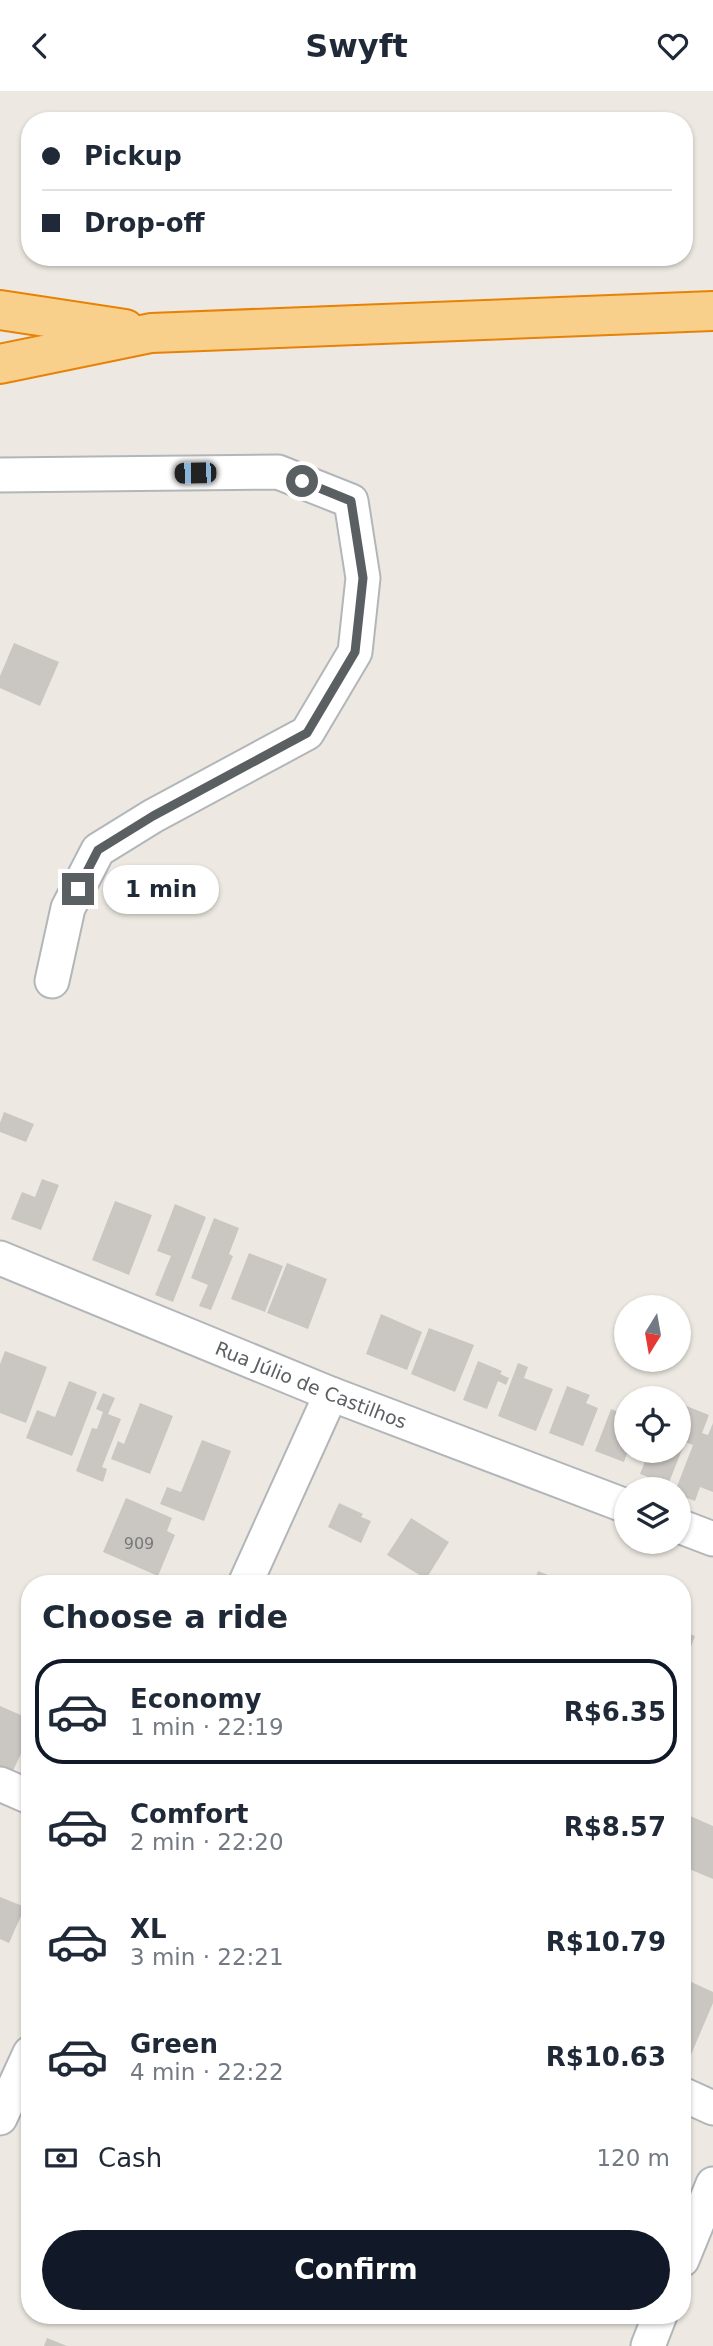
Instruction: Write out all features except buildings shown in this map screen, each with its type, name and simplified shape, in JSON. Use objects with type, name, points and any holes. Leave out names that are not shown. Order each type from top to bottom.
[{"type":"highway","points":[[0,310],[151,334]]},
{"type":"highway","points":[[0,364],[151,334],[713,311]]},
{"type":"street","points":[[0,475],[278,472],[351,501],[363,578],[355,652],[307,733],[153,816],[98,850],[68,908],[52,981]]},
{"type":"street","name":"Rua Júlio de Castilhos","points":[[0,1258],[331,1394],[614,1501]]},
{"type":"street","points":[[249,1575],[331,1394]]},
{"type":"street","points":[[691,1531],[713,1539]]},
{"type":"street","points":[[0,1784],[21,1793]]},
{"type":"street","points":[[0,2117],[21,2072]]},
{"type":"street","points":[[691,2098],[713,2108]]},
{"type":"street","points":[[691,2238],[713,2184]]},
{"type":"street","points":[[648,2346],[657,2324]]},
{"type":"route","points":[[78,889],[98,850],[153,816],[307,733],[355,652],[363,578],[351,501],[302,481]]}]
